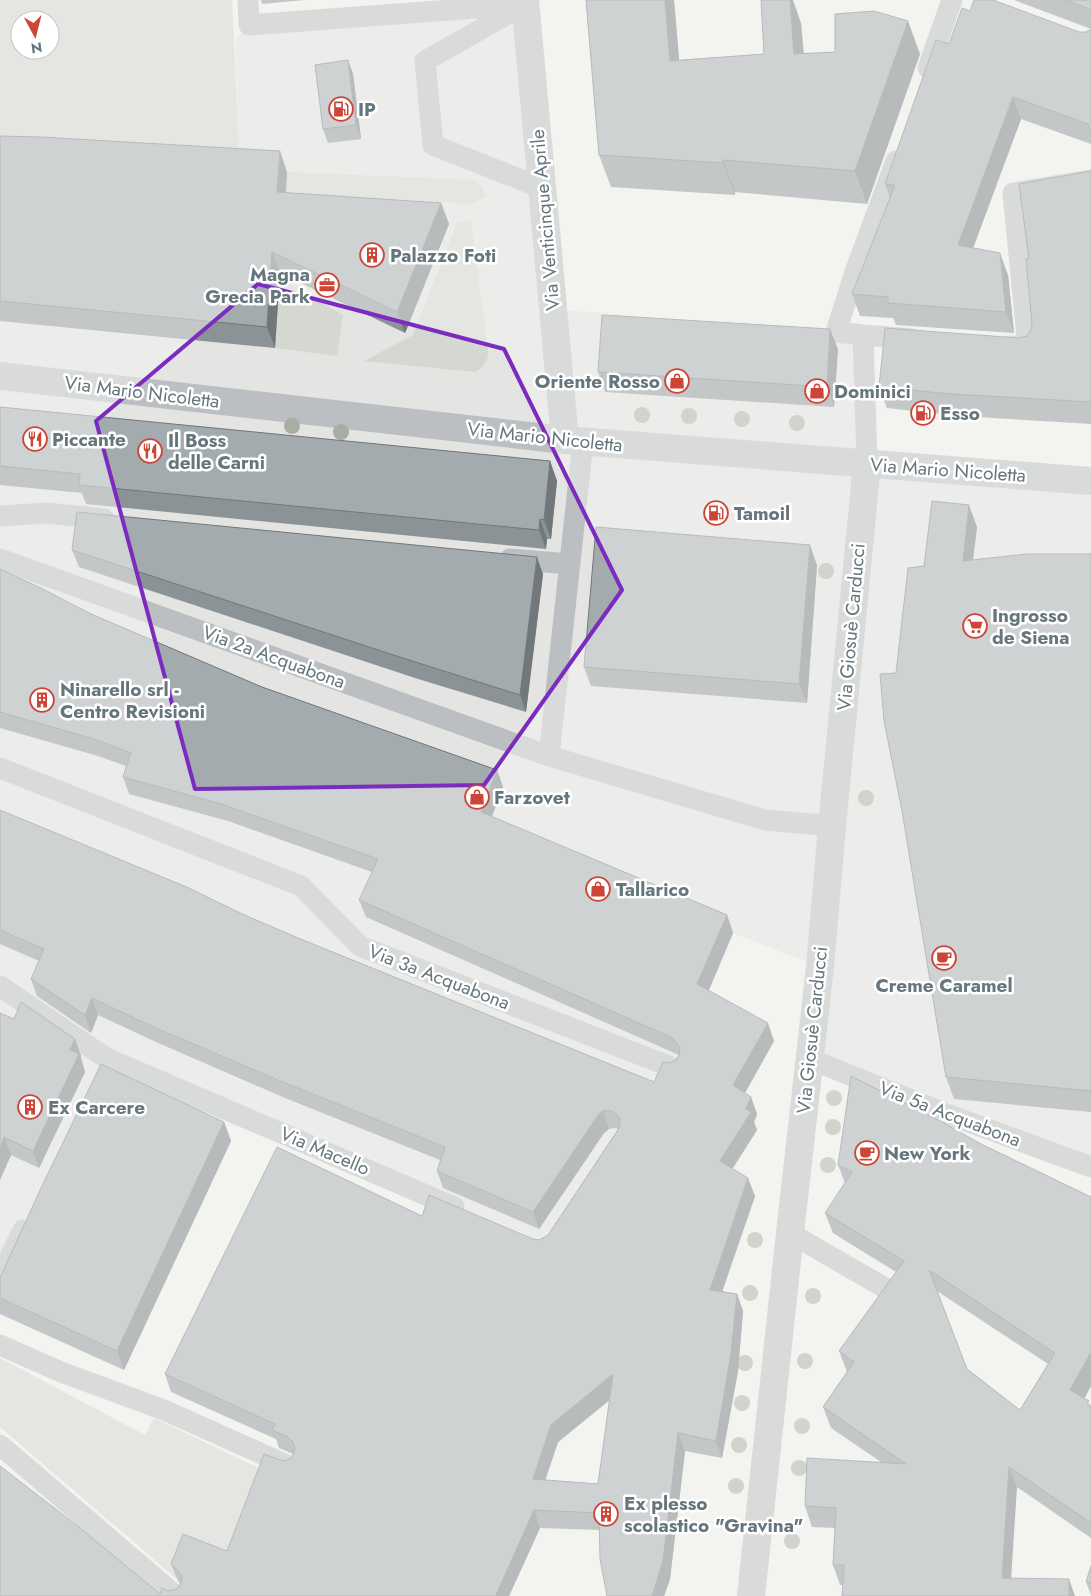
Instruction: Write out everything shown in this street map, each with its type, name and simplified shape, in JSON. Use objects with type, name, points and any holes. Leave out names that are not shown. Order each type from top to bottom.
[{"type":"street","name":"Via Venticinque Aprile","points":[[525,2],[542,188],[574,441]]},
{"type":"street","name":"Via Mario Nicoletta","points":[[0,376],[574,441],[1091,481]]},
{"type":"street","name":"Via Giosuè Carducci","points":[[751,1596],[820,967],[867,464]]},
{"type":"lane","points":[[248,0],[250,26],[525,2]]},
{"type":"lane","points":[[923,82],[952,0]]},
{"type":"lane","points":[[525,2],[425,61],[433,145],[542,188]]},
{"type":"lane","points":[[901,146],[855,272],[836,332],[931,340]]},
{"type":"lane","points":[[989,344],[1028,347],[1013,193],[1091,180]]},
{"type":"lane","points":[[863,335],[867,464]]},
{"type":"lane","points":[[549,756],[570,564],[574,441]]},
{"type":"lane","points":[[0,516],[47,514],[126,521]]},
{"type":"lane","points":[[491,557],[570,564]]},
{"type":"lane","name":"Via 2a Acquabona","points":[[0,559],[549,756],[765,820],[832,826]]},
{"type":"lane","name":"Via 3a Acquabona","points":[[0,768],[301,886],[360,946],[674,1068]]},
{"type":"lane","name":"Via Macello","points":[[0,986],[102,1066],[471,1214]]},
{"type":"lane","name":"Via 5a Acquabona","points":[[810,1059],[944,1113],[1091,1168]]},
{"type":"lane","points":[[0,1277],[33,1209]]},
{"type":"lane","points":[[790,1233],[885,1288]]},
{"type":"lane","points":[[0,1345],[60,1372],[164,1410],[289,1466]]},
{"type":"lane","points":[[0,1445],[176,1596]]},
{"type":"highlighted area","points":[[258,284],[504,349],[622,590],[484,785],[195,789],[96,421]]},
{"type":"shaded area","points":[[0,0],[232,0],[240,168],[0,157]]},
{"type":"shaded area","points":[[525,4],[553,309],[863,335],[867,464],[1091,481],[1091,1167],[810,1059],[820,967],[733,933],[681,1054],[544,1245],[106,1058],[0,1277],[0,157],[240,168],[235,41],[249,25]]},
{"type":"shaded area","points":[[287,172],[476,180],[482,187],[486,197],[469,204],[299,194],[292,285],[343,315],[337,356],[275,348]]},
{"type":"shaded area","points":[[471,220],[488,350],[487,361],[484,366],[475,372],[364,361],[413,335],[457,223]]},
{"type":"shaded area","points":[[0,1358],[145,1435],[154,1418],[269,1473],[236,1569],[178,1580],[0,1427]]},
{"type":"building","points":[[586,0],[665,0],[670,61],[764,54],[761,0],[790,0],[794,54],[835,52],[835,14],[874,11],[908,21],[855,171],[723,160],[723,163],[599,155]]},
{"type":"building","points":[[974,0],[993,0],[1079,32],[1086,32],[1091,29],[1091,137],[1088,124],[1013,97],[958,245],[1000,253],[1006,312],[888,303],[888,297],[852,294],[895,185],[885,184],[936,40],[949,44],[962,8],[970,11]]},
{"type":"building","points":[[1065,0],[1091,0],[1091,11],[1087,8]]},
{"type":"building","name":"IP","points":[[348,60],[356,125],[323,129],[315,65]]},
{"type":"building","points":[[0,136],[280,151],[277,192],[441,203],[397,312],[272,252],[267,327],[0,301]]},
{"type":"building","points":[[1091,171],[1091,402],[951,394],[879,387],[885,328],[1019,338],[1027,336],[1032,324],[1026,259],[1029,259],[1019,184]]},
{"type":"building","points":[[602,315],[830,329],[827,387],[598,372]]},
{"type":"building","points":[[0,407],[550,461],[544,520],[540,519],[539,530],[79,485],[80,474],[0,466]]},
{"type":"building","points":[[932,501],[969,505],[963,561],[1027,554],[1091,554],[1091,1091],[946,1077],[902,811],[884,721],[880,674],[896,673],[908,568],[924,566]]},
{"type":"building","points":[[77,512],[537,557],[520,695],[72,550]]},
{"type":"building","points":[[596,527],[810,545],[799,684],[584,667]]},
{"type":"building","points":[[0,569],[91,614],[262,687],[497,770],[481,812],[727,915],[697,984],[768,1023],[733,1085],[751,1097],[746,1109],[751,1112],[720,1161],[748,1178],[710,1290],[737,1294],[731,1353],[716,1441],[678,1433],[663,1561],[652,1596],[607,1596],[600,1559],[599,1513],[534,1510],[497,1596],[0,1596],[0,1466],[74,1523],[160,1594],[162,1588],[168,1591],[174,1590],[179,1587],[182,1581],[181,1574],[171,1564],[183,1534],[227,1551],[264,1454],[283,1461],[290,1459],[294,1453],[293,1442],[288,1437],[272,1430],[275,1424],[165,1374],[277,1147],[422,1216],[429,1195],[539,1240],[548,1235],[618,1130],[620,1124],[619,1117],[614,1112],[609,1110],[603,1111],[598,1115],[533,1212],[437,1171],[445,1147],[278,1080],[149,1025],[92,998],[85,1015],[31,979],[44,949],[0,930],[0,810],[189,888],[298,938],[654,1082],[663,1062],[670,1063],[676,1060],[680,1048],[673,1038],[359,900],[378,859],[221,804],[123,777],[131,753],[91,738],[0,712]],"holes":[[[613,1374],[598,1484],[533,1479],[551,1425]]]},
{"type":"building","name":"Ex Carcere","points":[[21,1002],[75,1039],[70,1050],[79,1054],[33,1151],[4,1137],[0,1148],[0,1013],[14,1019]]},
{"type":"building","points":[[101,1064],[224,1122],[117,1351],[0,1298],[0,1278]]},
{"type":"building","points":[[851,1076],[981,1144],[1091,1197],[1091,1352],[1070,1390],[1089,1401],[1087,1403],[1091,1406],[1091,1523],[1009,1467],[1002,1578],[1069,1579],[1069,1596],[842,1596],[844,1565],[833,1565],[836,1508],[805,1506],[807,1458],[906,1464],[823,1407],[854,1362],[839,1351],[904,1261],[825,1213],[852,1172],[838,1165]],"holes":[[[929,1270],[1055,1353],[1020,1410],[967,1369]]]},
{"type":"building","points":[[1091,1566],[1091,1583],[1086,1582]]},
{"type":"place","name":"IP","points":[[341,109]]},
{"type":"place","name":"Palazzo Foti","points":[[372,255]]},
{"type":"place","name":"Magna Grecia Park","points":[[327,285]]},
{"type":"place","name":"Oriente Rosso","points":[[677,381]]},
{"type":"place","name":"Dominici","points":[[817,391]]},
{"type":"place","name":"Esso","points":[[923,413]]},
{"type":"place","name":"Piccante","points":[[35,439]]},
{"type":"place","name":"Il Boss delle Carni","points":[[150,451]]},
{"type":"place","name":"Tamoil","points":[[716,513]]},
{"type":"place","name":"Ingrosso de Siena","points":[[975,626]]},
{"type":"place","name":"Ninarello srl - Centro Revisioni","points":[[42,700]]},
{"type":"place","name":"Farzovet","points":[[477,797]]},
{"type":"place","name":"Tallarico","points":[[598,889]]},
{"type":"place","name":"Creme Caramel","points":[[944,958]]},
{"type":"place","name":"Ex Carcere","points":[[30,1107]]},
{"type":"place","name":"New York","points":[[867,1153]]},
{"type":"place","name":"Ex plesso scolastico \"Gravina\"","points":[[606,1514]]}]
